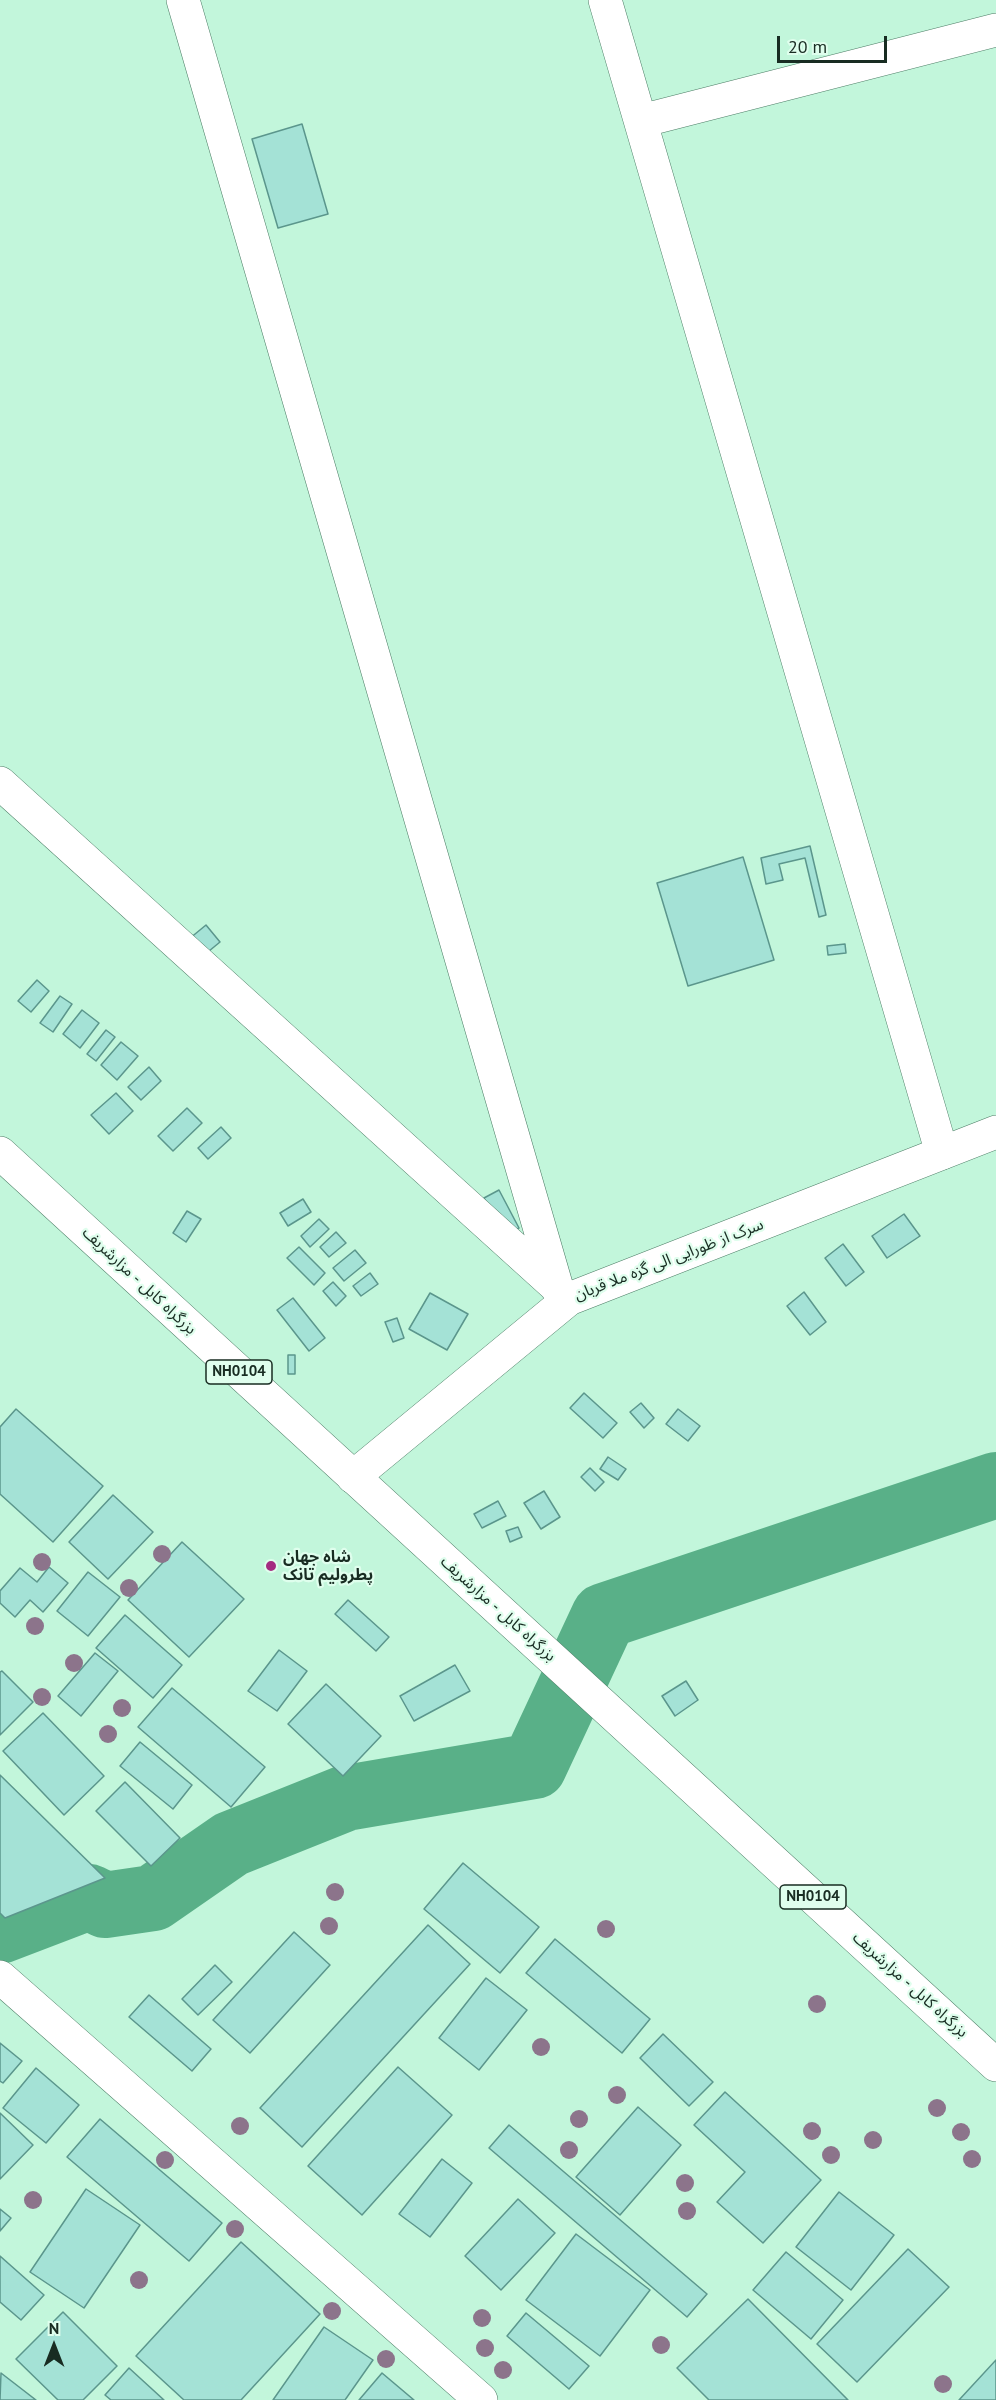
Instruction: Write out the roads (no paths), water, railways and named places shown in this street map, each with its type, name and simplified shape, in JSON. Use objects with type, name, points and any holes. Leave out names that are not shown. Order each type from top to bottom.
[{"type":"main road","points":[[183,0],[563,1293]]},
{"type":"main road","points":[[605,0],[942,1153]]},
{"type":"main road","points":[[641,122],[996,30]]},
{"type":"main road","points":[[0,783],[563,1293]]},
{"type":"main road","name":"سرک از ظورایی الی گزه ملا قربان","points":[[353,1477],[563,1293],[996,1132]]},
{"type":"main road","name":"بزرگراه کابل - مزارشریف","points":[[0,1153],[996,2065]]},
{"type":"main road","points":[[0,1977],[481,2400]]},
{"type":"waterway","points":[[0,1931],[89,1897],[105,1905],[153,1898],[231,1844],[346,1798],[534,1766],[604,1616],[996,1485]]},
{"type":"place","name":"شاه جهان پطرولیم تانک","points":[[271,1566]]}]
